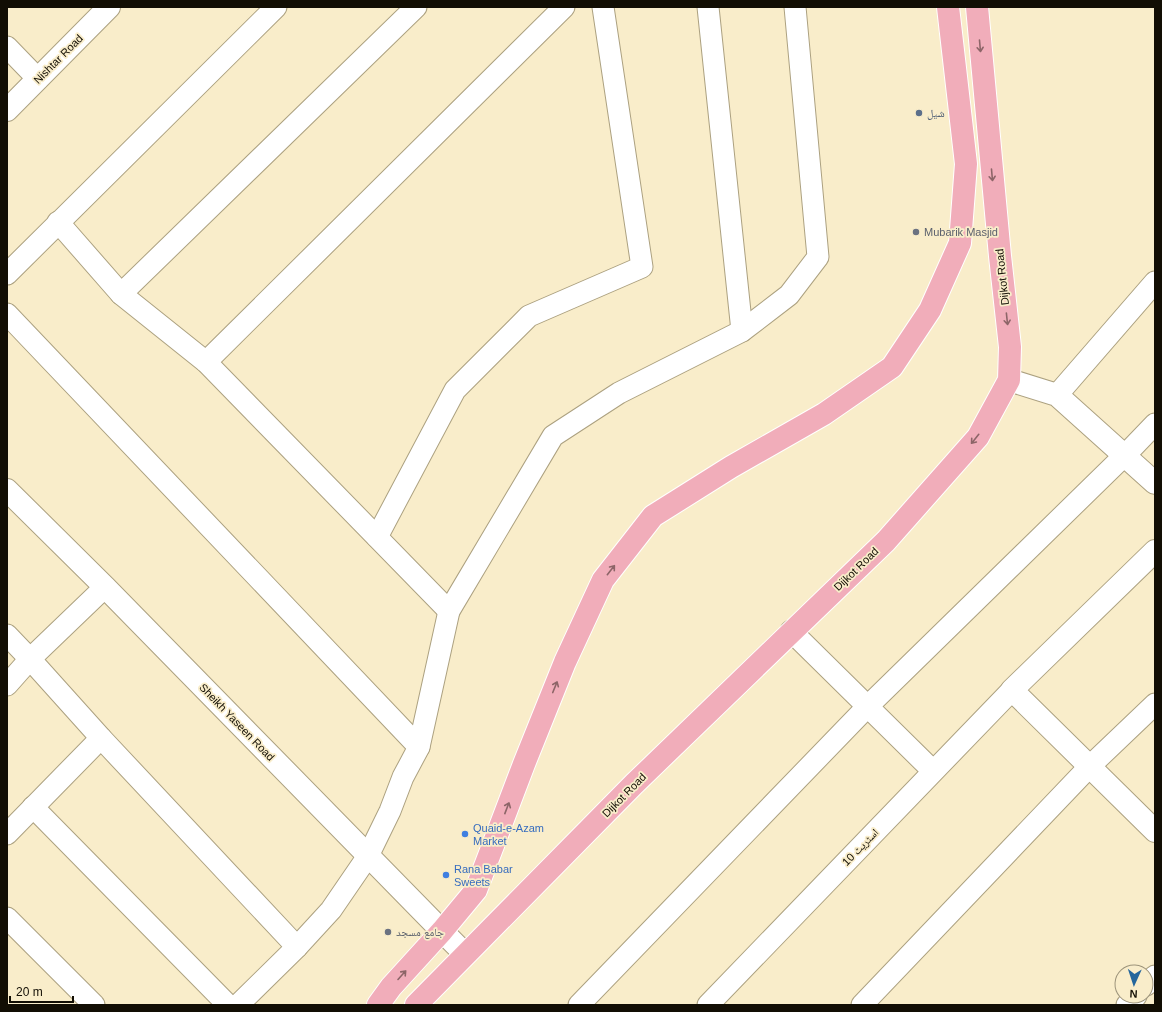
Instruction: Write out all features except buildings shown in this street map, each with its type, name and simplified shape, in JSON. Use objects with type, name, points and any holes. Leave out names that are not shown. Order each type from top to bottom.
[{"type":"main road","points":[[378,1005],[391,988],[442,932],[476,890],[565,662],[603,580],[653,516],[731,467],[824,414],[892,367],[930,310],[960,242],[966,164],[948,7]]},
{"type":"main road","name":"Dijkot Road","points":[[416,1005],[634,784],[886,541],[978,437],[1009,380],[1010,348],[999,249],[977,7]]},
{"type":"street","name":"Nishtar Road","points":[[7,110],[109,7]]},
{"type":"street","points":[[7,274],[276,7]]},
{"type":"street","points":[[121,294],[416,7]]},
{"type":"street","points":[[206,362],[564,7]]},
{"type":"street","points":[[377,537],[455,390],[529,316],[642,267],[603,7]]},
{"type":"street","points":[[708,7],[742,331]]},
{"type":"street","points":[[238,1005],[332,910],[368,856],[390,811],[403,777],[419,747],[449,611],[553,436],[619,393],[742,331],[790,295],[818,257],[795,7]]},
{"type":"street","points":[[7,47],[38,79]]},
{"type":"street","points":[[58,222],[121,294],[206,362],[449,611]]},
{"type":"street","points":[[1057,395],[1155,282]]},
{"type":"street","points":[[7,314],[419,747]]},
{"type":"street","points":[[1009,380],[1057,395],[1155,483]]},
{"type":"street","points":[[579,1005],[867,707],[1125,456],[1155,424]]},
{"type":"street","name":"Sheikh Yaseen Road","points":[[7,490],[105,587],[465,954]]},
{"type":"street","points":[[1155,551],[1012,690],[1155,831]]},
{"type":"street","points":[[7,685],[30,659],[105,587]]},
{"type":"street","points":[[791,631],[932,772]]},
{"type":"street","points":[[7,635],[101,738],[297,947]]},
{"type":"street","name":"اسٹریٹ 10","points":[[708,1005],[1012,690]]},
{"type":"street","points":[[862,1005],[1090,766],[1155,704]]},
{"type":"street","points":[[7,834],[101,738]]},
{"type":"street","points":[[33,807],[228,1005]]},
{"type":"street","points":[[7,918],[94,1005]]},
{"type":"place","name":"شیل","points":[[919,113]]},
{"type":"place","name":"Mubarik Masjid","points":[[916,232]]},
{"type":"place","name":"Quaid-e-Azam Market","points":[[465,834]]},
{"type":"place","name":"Rana Babar Sweets","points":[[446,875]]},
{"type":"place","name":"جامع مسجد","points":[[388,932]]}]
